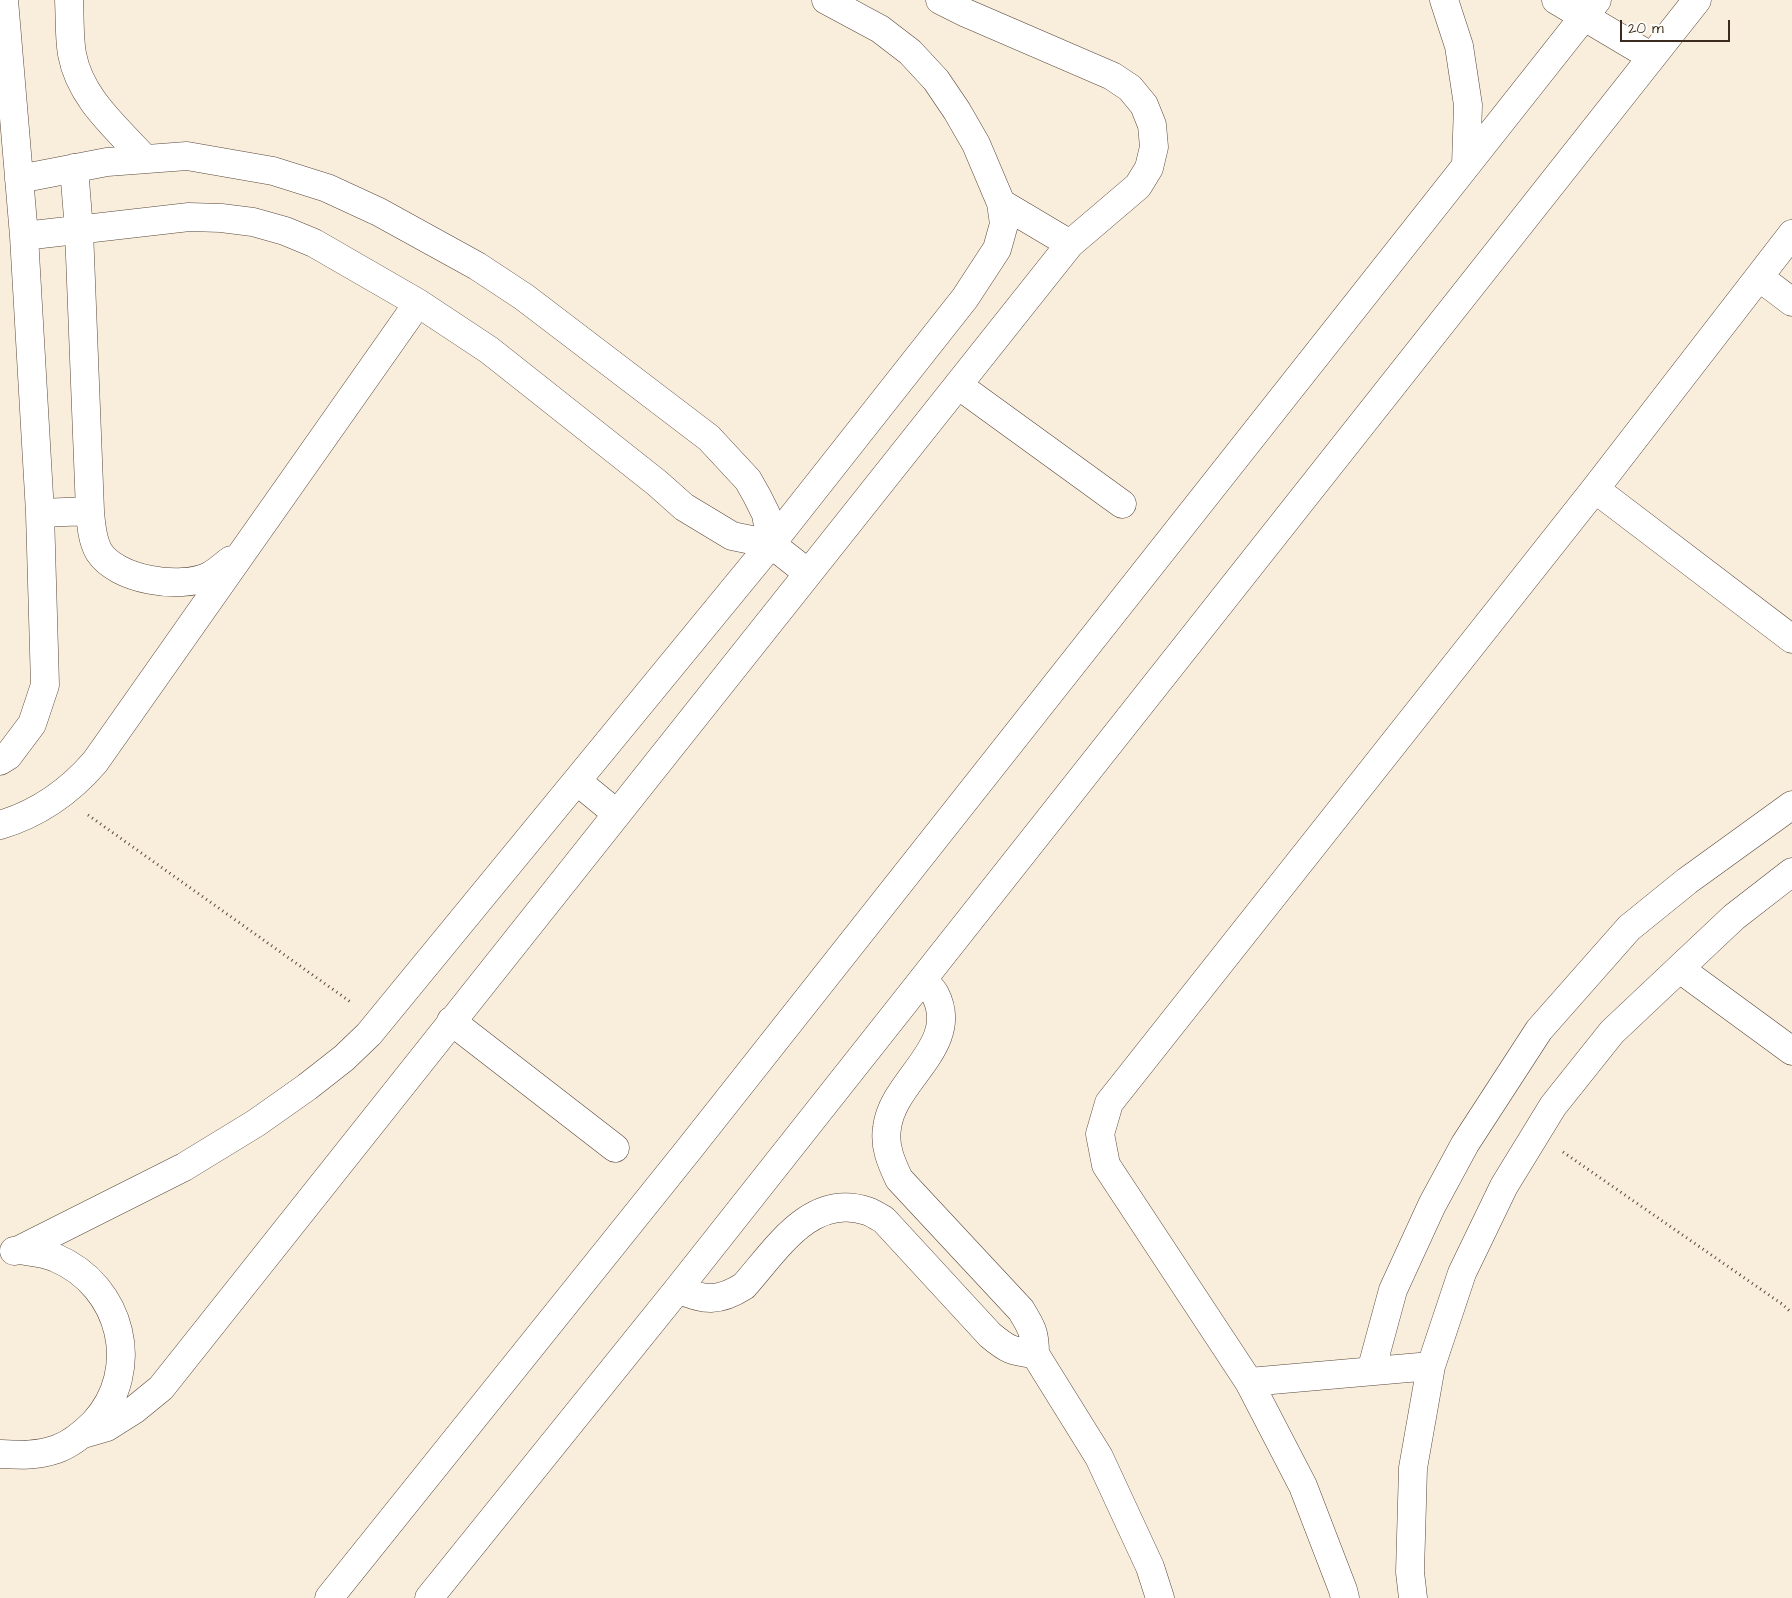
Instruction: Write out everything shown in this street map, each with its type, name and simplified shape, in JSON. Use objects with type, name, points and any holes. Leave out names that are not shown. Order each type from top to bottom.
[{"type":"street","points":[[0,761],[8,756],[32,724],[45,685],[40,513],[24,236],[4,0]]},
{"type":"street","points":[[69,0],[72,54],[80,80],[94,105],[144,158]]},
{"type":"street","points":[[10,1251],[184,1168],[256,1123],[306,1087],[344,1058],[369,1034],[771,544],[965,298],[997,248],[1004,224],[1001,203],[976,144],[936,80],[910,52],[880,29],[826,0]]},
{"type":"street","points":[[0,1454],[29,1456],[58,1449],[83,1434],[107,1427],[134,1410],[161,1388],[1070,244],[1138,186],[1149,168],[1154,147],[1152,125],[1144,104],[1130,88],[1112,76],[966,14],[940,0]]},
{"type":"street","points":[[1444,0],[1460,46],[1468,105],[1466,165]]},
{"type":"street","points":[[1556,0],[1590,8],[1652,57]]},
{"type":"street","points":[[429,1598],[678,1289],[1697,0]]},
{"type":"street","points":[[329,1598],[690,1148],[1590,8]]},
{"type":"street","points":[[19,179],[107,162],[187,156],[217,160],[282,174],[327,188],[378,212],[477,266],[524,297],[709,438],[748,480],[766,514],[771,544]]},
{"type":"street","points":[[74,168],[80,230],[90,511],[92,532],[99,551],[113,566],[132,575],[170,582],[190,581],[208,576],[241,554]]},
{"type":"street","points":[[1001,203],[1070,244]]},
{"type":"street","points":[[24,236],[189,218],[221,218],[253,222],[285,231],[314,243],[418,302],[489,350],[657,483],[684,508],[732,536],[771,544],[808,573]]},
{"type":"street","points":[[1345,1598],[1344,1590],[1304,1486],[1249,1382],[1106,1165],[1100,1134],[1109,1103],[1595,488],[1792,234]]},
{"type":"street","points":[[1759,277],[1792,302]]},
{"type":"street","points":[[0,825],[17,820],[60,796],[80,779],[95,762],[418,302]]},
{"type":"street","points":[[958,385],[1122,504]]},
{"type":"street","points":[[1595,488],[1792,640]]},
{"type":"street","points":[[40,513],[90,511]]},
{"type":"street","points":[[577,781],[616,813]]},
{"type":"street","points":[[1371,1371],[1393,1290],[1432,1205],[1465,1144],[1539,1030],[1629,928],[1687,881],[1792,805]]},
{"type":"street","points":[[1413,1598],[1410,1572],[1413,1468],[1431,1366],[1462,1273],[1504,1186],[1553,1106],[1612,1032],[1734,917],[1792,872]]},
{"type":"street","points":[[1680,969],[1792,1051]]},
{"type":"street","points":[[923,979],[935,994],[940,1010],[940,1025],[932,1050],[899,1094],[891,1110],[886,1127],[886,1146],[891,1163],[899,1179],[911,1193],[1021,1310],[1035,1335],[1035,1354],[1099,1457],[1150,1567],[1160,1598]]},
{"type":"street","points":[[452,1021],[615,1148]]},
{"type":"street","points":[[678,1289],[695,1297],[709,1299],[733,1293],[744,1286],[802,1222],[815,1214],[830,1209],[850,1207],[868,1212],[884,1220],[990,1335],[1001,1344],[1014,1352],[1035,1354]]},
{"type":"street","points":[[10,1251],[56,1257],[87,1277],[110,1306],[121,1342],[119,1378],[104,1412],[83,1434]]},
{"type":"street","points":[[1249,1382],[1431,1366]]},
{"type":"path","points":[[60,796],[379,1022]]},
{"type":"path","points":[[1536,1133],[1792,1313]]}]
